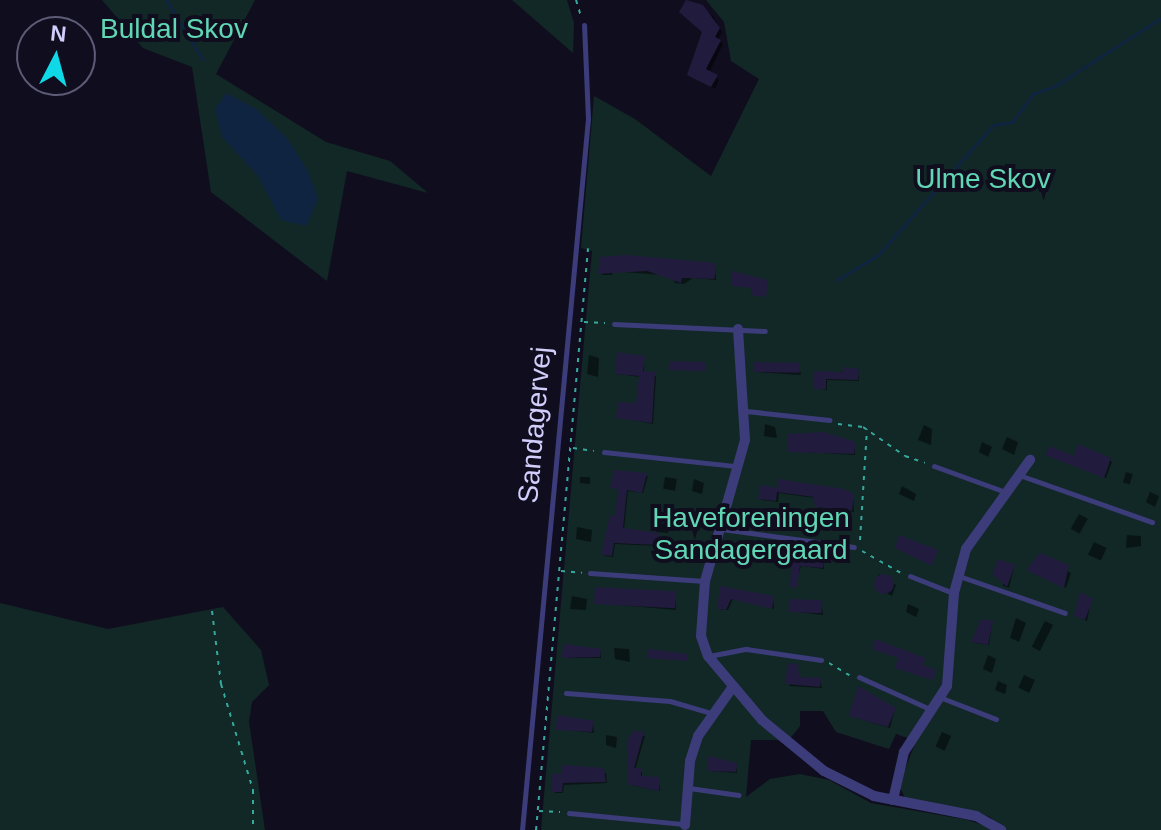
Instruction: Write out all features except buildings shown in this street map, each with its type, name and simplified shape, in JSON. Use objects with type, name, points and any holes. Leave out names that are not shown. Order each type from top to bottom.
[{"type":"street","points":[[738,329],[746,411],[741,466],[705,581],[701,636],[708,656],[732,688],[824,771],[893,800],[976,816],[1001,830]]},
{"type":"street","points":[[893,800],[904,752],[942,698],[950,674],[954,593],[966,549],[1022,476],[1030,460]]},
{"type":"street","points":[[685,825],[698,736],[711,713],[732,688]]},
{"type":"lane","name":"Sandagervej","points":[[522,830],[588,119],[584,25]]},
{"type":"lane","points":[[614,324],[765,331]]},
{"type":"lane","points":[[746,411],[830,420]]},
{"type":"lane","points":[[604,452],[741,466]]},
{"type":"lane","points":[[934,466],[1009,494]]},
{"type":"lane","points":[[1022,476],[1152,522]]},
{"type":"lane","points":[[722,529],[856,548]]},
{"type":"lane","points":[[590,573],[705,581]]},
{"type":"lane","points":[[958,575],[1065,613]]},
{"type":"lane","points":[[910,576],[954,593]]},
{"type":"lane","points":[[708,656],[746,649],[821,660]]},
{"type":"lane","points":[[859,677],[933,710]]},
{"type":"lane","points":[[566,693],[670,701],[711,713]]},
{"type":"lane","points":[[942,698],[996,719]]},
{"type":"lane","points":[[688,788],[739,795]]},
{"type":"lane","points":[[569,813],[685,825]]},
{"type":"path","points":[[576,0],[584,25]]},
{"type":"path","points":[[536,830],[588,248]]},
{"type":"path","points":[[583,322],[614,324]]},
{"type":"path","points":[[830,420],[867,429],[905,456],[934,466]]},
{"type":"path","points":[[867,429],[856,548],[879,564],[910,576]]},
{"type":"path","points":[[572,448],[604,452]]},
{"type":"path","points":[[559,571],[590,573]]},
{"type":"path","points":[[212,611],[221,684],[253,790],[253,830]]},
{"type":"path","points":[[821,660],[859,677]]},
{"type":"path","points":[[537,811],[569,813]]},
{"type":"green space","name":"Buldal Skov","points":[[102,0],[255,0],[216,74],[326,142],[390,161],[428,193],[347,171],[327,281],[211,192],[192,67],[143,48]]},
{"type":"green space","points":[[512,0],[567,0],[574,23],[573,53]]},
{"type":"green space","points":[[706,0],[1161,0],[1161,830],[1007,830],[988,816],[905,798],[899,785],[916,741],[896,734],[889,749],[836,732],[823,711],[800,711],[800,726],[789,740],[751,740],[746,797],[770,779],[800,774],[829,780],[871,803],[968,820],[996,830],[541,830],[592,251],[581,248],[594,96],[635,119],[711,176],[759,79],[731,61],[724,22]]},
{"type":"green space","points":[[0,603],[108,629],[223,607],[261,650],[269,685],[252,702],[249,722],[265,830],[0,830]]},
{"type":"water","points":[[226,93],[256,109],[287,138],[308,171],[318,199],[306,226],[281,220],[258,176],[222,137],[215,109]]},
{"type":"waterway","points":[[166,0],[203,60]]},
{"type":"waterway","points":[[837,280],[878,255],[993,125],[1012,122],[1033,94],[1055,86],[1161,18]]},
{"type":"park label","name":"Ulme Skov","points":[[983,179]]},
{"type":"park label","name":"Haveforeningen Sandagergaard","points":[[751,534]]}]
